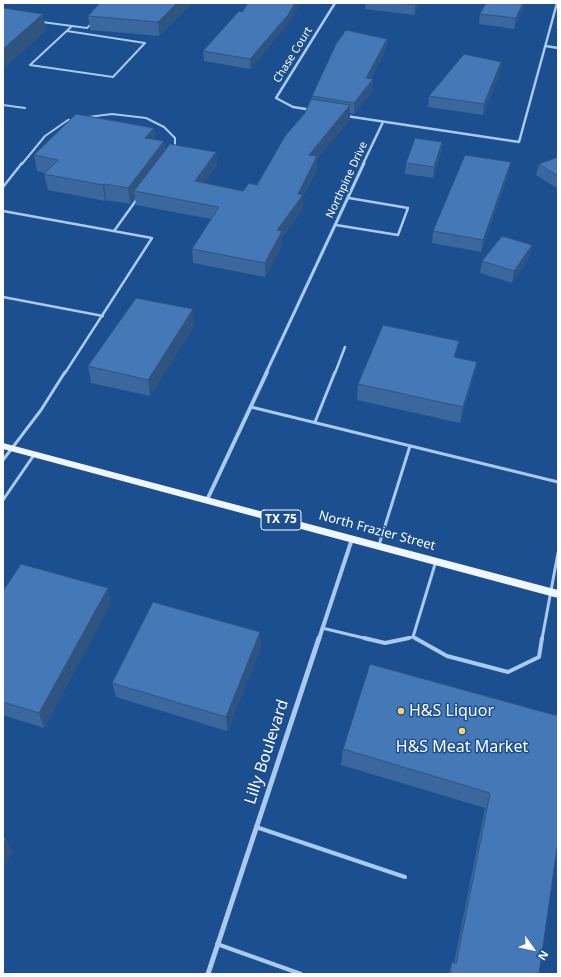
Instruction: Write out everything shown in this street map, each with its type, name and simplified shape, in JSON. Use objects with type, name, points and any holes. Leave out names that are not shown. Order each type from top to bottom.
[{"type":"main road","name":"North Frazier Street","points":[[7,447],[554,593]]},
{"type":"street","name":"Chase Court","points":[[315,110],[293,107],[276,98],[335,3]]},
{"type":"street","points":[[345,116],[519,142],[557,3]]},
{"type":"street","points":[[546,46],[558,48]]},
{"type":"street","name":"Northpine Drive","points":[[207,500],[384,122]]},
{"type":"street","name":"Lilly Boulevard","points":[[208,974],[352,539]]},
{"type":"lane","points":[[42,22],[87,28],[92,22]]},
{"type":"lane","points":[[68,31],[144,43],[113,77],[30,65],[72,26]]},
{"type":"lane","points":[[3,105],[25,108]]},
{"type":"lane","points":[[86,117],[112,114],[146,118],[164,127],[175,138],[176,146],[172,152]]},
{"type":"lane","points":[[3,187],[45,136],[68,120],[74,119]]},
{"type":"lane","points":[[114,231],[140,194]]},
{"type":"lane","points":[[336,225],[398,235],[408,208],[349,198]]},
{"type":"lane","points":[[3,211],[152,238],[103,316],[40,410],[7,447],[3,460]]},
{"type":"lane","points":[[3,297],[103,316]]},
{"type":"lane","points":[[315,422],[345,347]]},
{"type":"lane","points":[[251,407],[558,482]]},
{"type":"lane","points":[[378,546],[410,446]]},
{"type":"lane","points":[[3,500],[34,455]]},
{"type":"lane","points":[[322,628],[385,643],[413,637],[447,656],[508,672],[538,657],[554,593],[558,553]]},
{"type":"lane","points":[[413,637],[436,561]]},
{"type":"lane","points":[[256,827],[405,877]]},
{"type":"lane","points":[[217,944],[301,974]]},
{"type":"building","points":[[100,3],[177,3],[158,22],[88,16]]},
{"type":"building","points":[[248,3],[295,3],[288,15],[250,59],[203,51],[239,11],[242,12]]},
{"type":"building","points":[[399,3],[416,3],[415,5]]},
{"type":"building","points":[[486,3],[523,3],[516,18],[480,14]]},
{"type":"building","points":[[3,8],[43,14],[3,49]]},
{"type":"building","points":[[346,30],[387,39],[366,78],[373,79],[354,103],[312,96],[336,44]]},
{"type":"building","points":[[464,54],[501,62],[484,104],[429,96]]},
{"type":"building","points":[[311,99],[350,105],[309,155],[317,156],[298,194],[303,195],[277,230],[282,231],[265,263],[192,249],[219,207],[134,191],[170,144],[216,152],[195,181],[243,191],[249,183],[257,185],[285,136],[305,113]]},
{"type":"building","points":[[76,114],[154,128],[145,138],[164,141],[128,188],[44,174],[58,160],[34,155]]},
{"type":"building","points":[[415,138],[442,142],[434,167],[406,163]]},
{"type":"building","points":[[465,155],[511,162],[483,240],[433,231]]},
{"type":"building","points":[[558,157],[558,176],[539,164]]},
{"type":"building","points":[[502,236],[532,245],[514,271],[482,261]]},
{"type":"building","points":[[136,298],[193,309],[148,380],[88,366]]},
{"type":"building","points":[[383,325],[459,341],[454,357],[477,362],[463,407],[358,384]]},
{"type":"building","points":[[21,564],[108,588],[39,713],[3,702],[3,591]]},
{"type":"building","points":[[153,602],[260,632],[226,717],[112,683]]},
{"type":"building","points":[[370,664],[558,716],[558,841],[539,974],[450,974],[452,962],[456,964],[490,793],[343,749]]},
{"type":"building","points":[[3,837],[6,839],[3,844]]},
{"type":"place","name":"H&S Liquor","points":[[401,711]]},
{"type":"place","name":"H&S Meat Market","points":[[462,731]]}]
